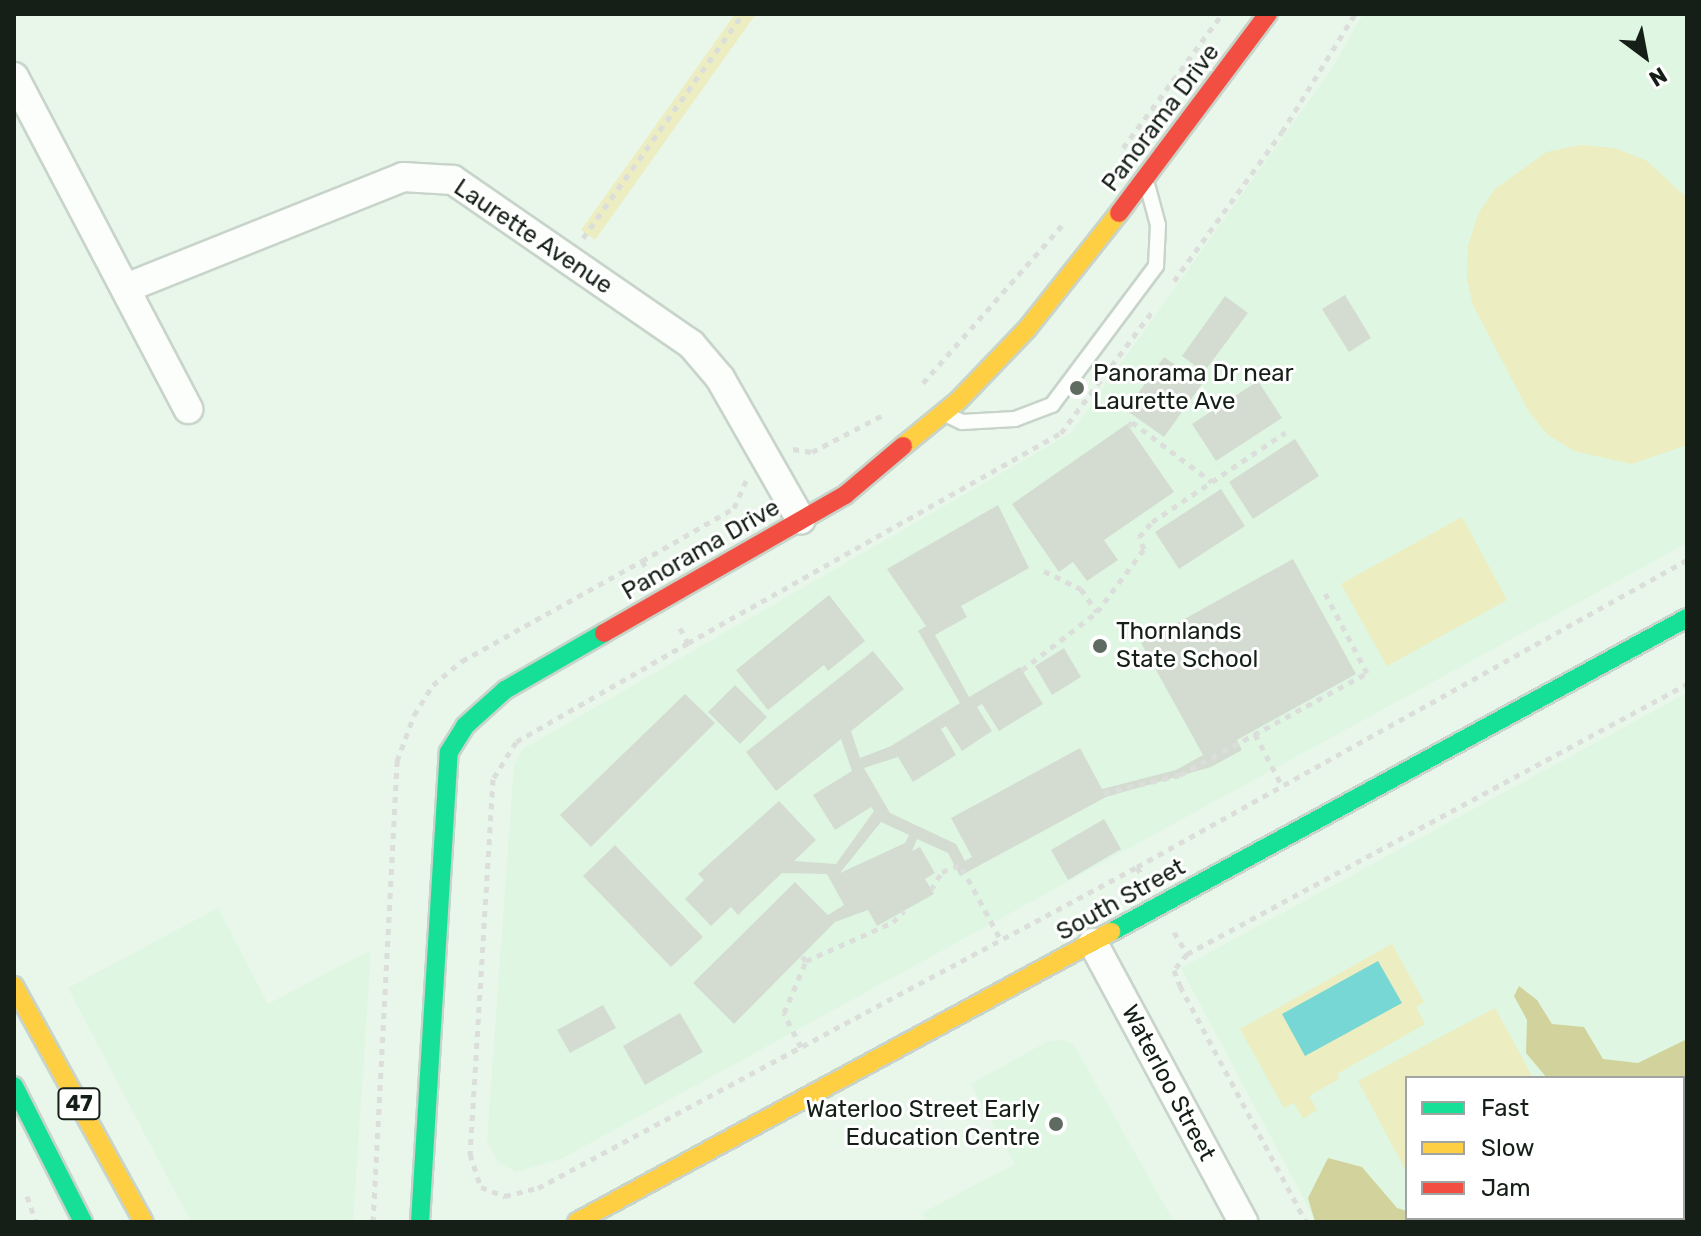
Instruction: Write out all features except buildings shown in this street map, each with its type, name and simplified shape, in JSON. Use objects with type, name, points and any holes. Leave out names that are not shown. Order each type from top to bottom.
[{"type":"main road","name":"Panorama Drive","points":[[420,1222],[449,752],[465,726],[505,690],[801,520],[884,467],[944,414],[1027,329],[1146,179],[1268,14]]},
{"type":"main road","name":"South Street","points":[[577,1222],[622,1212],[1093,943],[1687,618]]},
{"type":"main road","name":"47","points":[[14,986],[144,1222]]},
{"type":"main road","name":"47","points":[[14,1086],[83,1222]]},
{"type":"street","points":[[14,77],[188,409]]},
{"type":"street","name":"Laurette Avenue","points":[[126,288],[403,177],[453,180],[691,344],[720,378],[801,520]]},
{"type":"street","name":"Waterloo Street","points":[[1093,943],[1243,1222]]},
{"type":"lane","points":[[944,414],[962,422],[1015,419],[1052,405],[1156,266],[1158,225],[1146,179]]},
{"type":"path","points":[[568,259],[743,14]]},
{"type":"path","points":[[1120,152],[1222,14]]},
{"type":"path","points":[[911,396],[1073,212]]},
{"type":"path","points":[[373,1222],[397,761],[414,715],[433,685],[462,661],[734,508],[747,481],[741,462],[783,436],[795,450],[812,452],[889,413]]},
{"type":"path","points":[[1129,426],[1132,422],[1212,482]]},
{"type":"path","points":[[1022,670],[1097,612],[1144,549],[1139,537],[1152,522],[1286,432]]},
{"type":"path","points":[[642,561],[688,643],[516,742],[493,779],[470,1154],[481,1187],[505,1196],[538,1188],[1137,867],[1687,560]]},
{"type":"path","points":[[1044,571],[1081,589],[1097,612]]},
{"type":"path","points":[[1104,793],[1180,775],[1367,673],[1325,593]]},
{"type":"path","points":[[1306,1222],[1174,970],[1187,954],[1687,684]]},
{"type":"path","points":[[1255,734],[1282,786]]},
{"type":"path","points":[[931,890],[942,872],[961,866],[1001,940]]},
{"type":"path","points":[[1137,867],[1187,954]]},
{"type":"path","points":[[801,1047],[784,1013],[804,958],[893,922],[904,911]]},
{"type":"shaded area","name":"Thornlands State School","points":[[1363,14],[1687,14],[1687,543],[561,1159],[516,1172],[498,1162],[487,1141],[514,765],[523,749],[1071,433],[1331,70]]},
{"type":"shaded area","points":[[1687,693],[1687,1122],[1685,1076],[1405,1076],[1405,1218],[1316,1222],[1181,968]]},
{"type":"shaded area","points":[[218,908],[268,1004],[371,950],[353,1222],[191,1222],[68,988]]},
{"type":"shaded area","name":"Waterloo Street Early Education Centre","points":[[1063,1040],[1074,1045],[1174,1222],[927,1222],[922,1213],[1015,1164],[971,1084],[1048,1041]]},
{"type":"green space","points":[[735,14],[756,14],[595,240],[581,230]]},
{"type":"green space","points":[[1580,145],[1615,148],[1647,161],[1687,198],[1687,445],[1632,464],[1574,451],[1547,434],[1529,412],[1473,305],[1467,279],[1468,246],[1478,214],[1495,189],[1547,152]]},
{"type":"green space","points":[[1462,517],[1507,600],[1387,666],[1341,584]]},
{"type":"green space","points":[[1392,944],[1424,1002],[1416,1007],[1425,1024],[1337,1074],[1339,1079],[1309,1096],[1317,1110],[1303,1119],[1294,1103],[1284,1108],[1240,1029]]},
{"type":"green space","points":[[1519,986],[1537,1000],[1552,1024],[1584,1027],[1603,1059],[1638,1063],[1687,1039],[1687,1222],[1315,1222],[1308,1198],[1328,1158],[1362,1167],[1397,1208],[1405,1210],[1405,1220],[1685,1220],[1685,1076],[1545,1076],[1526,1053],[1527,1020],[1514,996]]},
{"type":"green space","points":[[1495,1008],[1532,1076],[1405,1076],[1405,1169],[1358,1081]]},
{"type":"water","points":[[1378,961],[1402,1003],[1305,1056],[1282,1014]]},
{"type":"traffic: fast","points":[[1111,932],[1687,618]]},
{"type":"traffic: fast","points":[[420,1222],[449,752],[465,726],[505,690],[604,633]]},
{"type":"traffic: fast","points":[[14,1086],[83,1222]]},
{"type":"traffic: slow","points":[[903,446],[958,401],[1027,329],[1119,213]]},
{"type":"traffic: slow","points":[[577,1222],[1111,932]]},
{"type":"traffic: slow","points":[[14,986],[144,1222]]},
{"type":"traffic: jam","points":[[1119,213],[1268,14]]},
{"type":"traffic: jam","points":[[604,633],[845,495],[903,446]]},
{"type":"place","name":"Panorama Dr near Laurette Ave","points":[[1077,388]]},
{"type":"place","name":"Thornlands State School","points":[[1100,646]]},
{"type":"place","name":"Waterloo Street Early Education Centre","points":[[1056,1124]]}]
